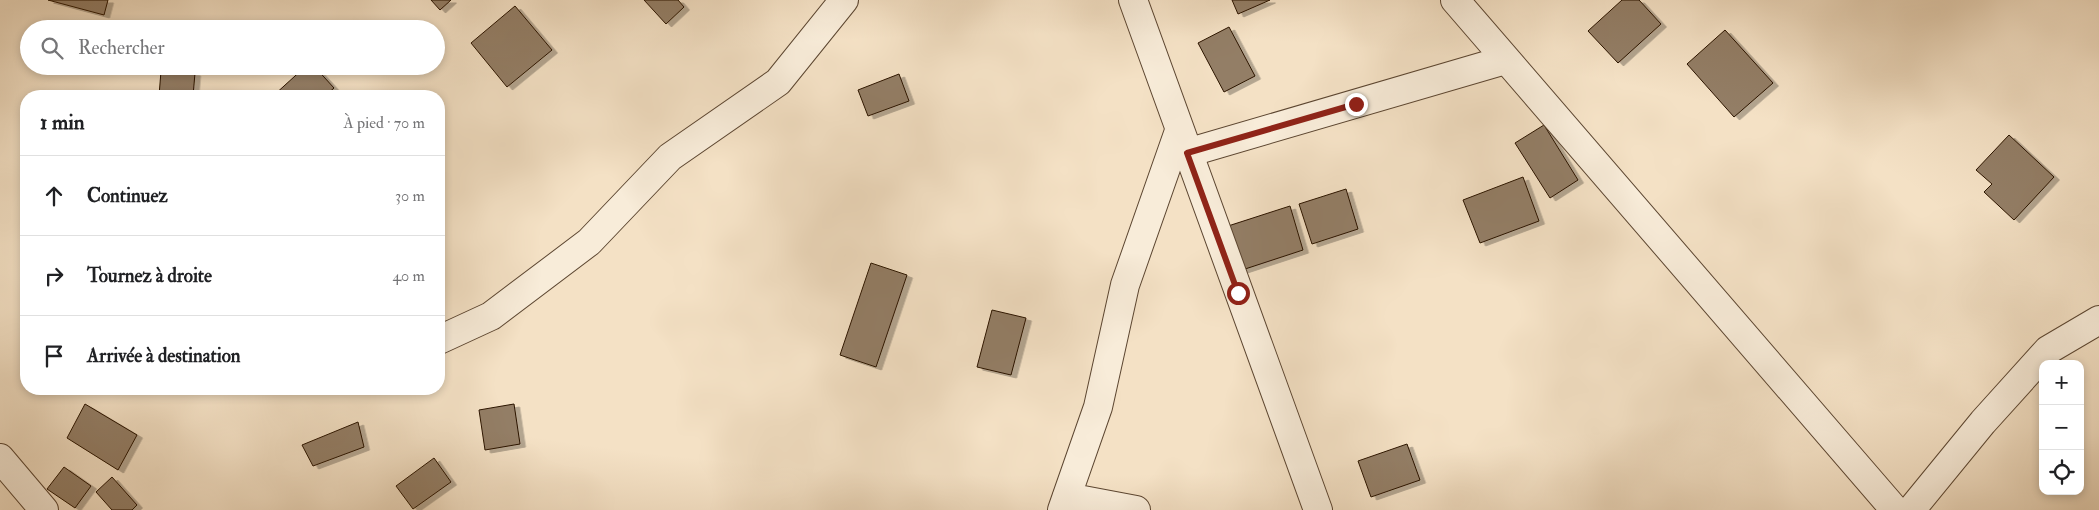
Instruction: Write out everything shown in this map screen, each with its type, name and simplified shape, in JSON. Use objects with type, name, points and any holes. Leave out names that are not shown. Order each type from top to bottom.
[{"type":"street","points":[[445,337],[491,316],[589,242],[670,157],[778,82],[844,0]]},
{"type":"street","points":[[1133,0],[1318,510]]},
{"type":"street","points":[[1455,0],[1895,510]]},
{"type":"street","points":[[1183,142],[1506,60]]},
{"type":"street","points":[[1136,510],[1065,503],[1098,407],[1125,285],[1183,142]]},
{"type":"street","points":[[1911,510],[1983,422],[2048,350],[2099,320]]},
{"type":"street","points":[[0,458],[44,510]]},
{"type":"building","points":[[48,0],[108,0],[104,15]]},
{"type":"building","points":[[431,0],[451,0],[440,10]]},
{"type":"building","points":[[644,0],[678,0],[684,7],[666,24]]},
{"type":"building","points":[[1232,0],[1270,0],[1238,14]]},
{"type":"building","points":[[1622,0],[1639,0],[1661,24],[1618,63],[1588,31]]},
{"type":"building","points":[[515,6],[552,50],[507,87],[471,43]]},
{"type":"building","points":[[1229,27],[1255,76],[1224,92],[1198,43]]},
{"type":"building","points":[[1725,30],[1773,83],[1734,117],[1687,64]]},
{"type":"building","points":[[899,74],[909,101],[868,116],[858,90]]},
{"type":"building","points":[[161,75],[195,75],[194,90],[159,90]]},
{"type":"building","points":[[296,75],[322,75],[334,88],[332,90],[280,90]]},
{"type":"building","points":[[1544,125],[1578,180],[1550,198],[1515,143]]},
{"type":"building","points":[[2009,135],[2054,177],[2014,220],[1984,192],[1992,184],[1976,170]]},
{"type":"building","points":[[1523,177],[1539,221],[1480,243],[1463,200]]},
{"type":"building","points":[[1346,189],[1358,229],[1312,244],[1299,204]]},
{"type":"building","points":[[1290,206],[1303,250],[1239,271],[1225,227]]},
{"type":"building","points":[[871,263],[907,275],[876,367],[840,355]]},
{"type":"building","points":[[992,310],[1026,318],[1011,375],[977,367]]},
{"type":"building","points":[[85,404],[137,435],[118,470],[67,438]]},
{"type":"building","points":[[514,404],[520,444],[485,450],[479,410]]},
{"type":"building","points":[[358,422],[364,447],[313,466],[302,445]]},
{"type":"building","points":[[1407,444],[1420,480],[1371,497],[1358,461]]},
{"type":"building","points":[[434,458],[451,482],[413,509],[396,486]]},
{"type":"building","points":[[64,467],[91,486],[75,508],[47,489]]},
{"type":"building","points":[[112,477],[137,505],[132,510],[112,510],[96,492]]},
{"type":"route","points":[[1238,293],[1187,153],[1356,104]]}]
